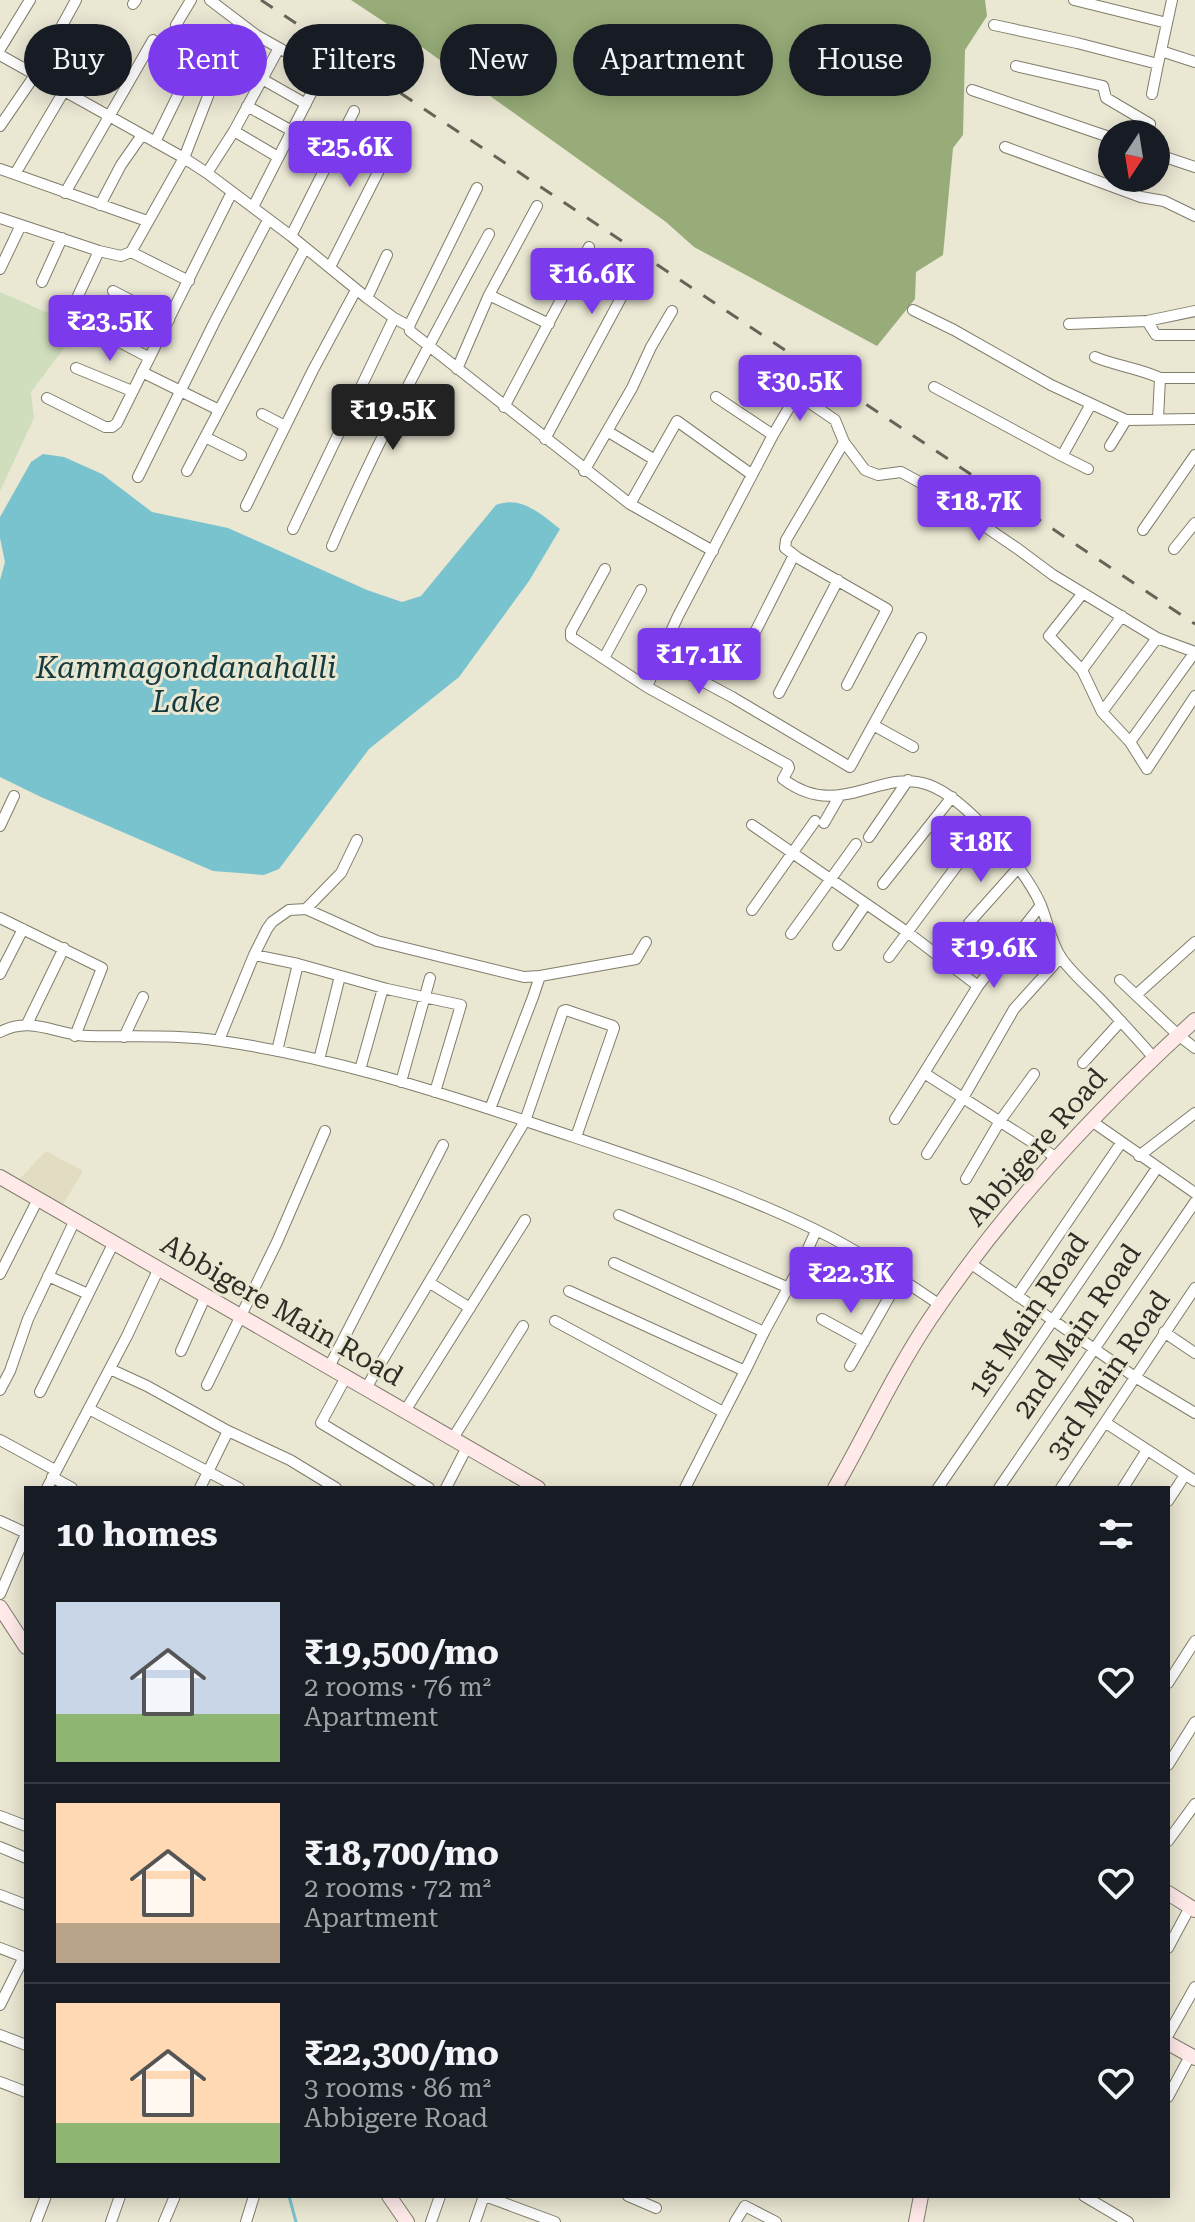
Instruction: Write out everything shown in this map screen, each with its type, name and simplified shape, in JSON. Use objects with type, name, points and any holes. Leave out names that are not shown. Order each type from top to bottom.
[{"type":"street","points":[[0,49],[30,0]]},
{"type":"street","points":[[63,24],[76,0]]},
{"type":"street","points":[[177,24],[191,0]]},
{"type":"street","points":[[210,0],[256,35],[322,72],[253,207]]},
{"type":"street","points":[[1074,0],[1167,23]]},
{"type":"street","points":[[1152,94],[1172,0]]},
{"type":"street","points":[[994,25],[1158,64]]},
{"type":"street","points":[[65,193],[148,48]]},
{"type":"street","points":[[267,70],[279,48]]},
{"type":"street","points":[[1161,51],[1195,62]]},
{"type":"street","points":[[0,55],[24,69]]},
{"type":"street","points":[[1016,66],[1103,86],[1106,98],[1143,120]]},
{"type":"street","points":[[267,82],[306,104]]},
{"type":"street","points":[[972,90],[1098,133]]},
{"type":"street","points":[[0,126],[24,91]]},
{"type":"street","points":[[15,174],[61,96]]},
{"type":"street","points":[[73,96],[207,173],[356,290],[409,326]]},
{"type":"street","points":[[155,142],[178,96]]},
{"type":"street","points":[[0,218],[99,251],[121,256],[131,252],[184,158],[208,96]]},
{"type":"street","points":[[207,173],[253,96]]},
{"type":"street","points":[[247,106],[292,131]]},
{"type":"street","points":[[291,236],[354,111]]},
{"type":"street","points":[[330,267],[401,127]]},
{"type":"street","points":[[234,131],[278,157]]},
{"type":"street","points":[[100,205],[121,165],[142,135]]},
{"type":"street","points":[[1005,147],[1141,197],[1164,201],[1195,216]]},
{"type":"street","points":[[1170,159],[1195,167]]},
{"type":"street","points":[[0,169],[147,221]]},
{"type":"street","points":[[477,188],[409,326],[410,331],[584,471],[630,504],[713,551]]},
{"type":"street","points":[[47,398],[105,427],[117,423],[232,192]]},
{"type":"street","points":[[457,369],[489,295],[537,206]]},
{"type":"street","points":[[138,477],[268,220]]},
{"type":"street","points":[[0,269],[21,225]]},
{"type":"street","points":[[332,546],[362,476],[489,234]]},
{"type":"street","points":[[42,282],[62,238]]},
{"type":"street","points":[[504,407],[589,247]]},
{"type":"street","points":[[187,471],[305,248]]},
{"type":"street","points":[[99,251],[69,315],[148,357]]},
{"type":"street","points":[[131,252],[189,281]]},
{"type":"street","points":[[367,298],[387,255]]},
{"type":"street","points":[[545,439],[628,285]]},
{"type":"street","points":[[246,506],[356,290]]},
{"type":"street","points":[[113,291],[169,320]]},
{"type":"street","points":[[489,295],[549,324]]},
{"type":"street","points":[[913,310],[1051,385],[1126,420],[1195,419]]},
{"type":"street","points":[[584,471],[672,311]]},
{"type":"street","points":[[1069,324],[1147,321],[1195,311]]},
{"type":"street","points":[[293,529],[394,318]]},
{"type":"street","points":[[1147,321],[1156,335],[1195,335]]},
{"type":"street","points":[[1095,357],[1160,378],[1195,378]]},
{"type":"street","points":[[76,368],[132,391]]},
{"type":"street","points":[[142,372],[219,410]]},
{"type":"street","points":[[1158,419],[1160,378]]},
{"type":"street","points":[[934,387],[1088,469]]},
{"type":"street","points":[[647,687],[678,616],[751,474],[797,394],[835,420],[844,442],[865,470],[878,475],[901,472],[923,484],[1053,575],[1157,638],[1195,652],[1130,742]]},
{"type":"street","points":[[716,397],[773,435]]},
{"type":"street","points":[[1062,456],[1091,404]]},
{"type":"street","points":[[262,414],[285,426]]},
{"type":"street","points":[[1110,446],[1126,420]]},
{"type":"street","points":[[630,504],[677,421],[751,474]]},
{"type":"street","points":[[607,431],[655,460]]},
{"type":"street","points":[[205,437],[241,455]]},
{"type":"street","points":[[844,442],[786,540],[785,548],[887,609],[847,685]]},
{"type":"street","points":[[1143,530],[1195,455]]},
{"type":"street","points":[[1174,549],[1195,523]]},
{"type":"street","points":[[738,666],[794,555]]},
{"type":"street","points":[[605,569],[570,635],[647,687],[788,765],[783,779],[796,788],[819,796],[840,795],[908,780],[929,785],[952,797],[1030,883],[1061,957],[1153,1057]]},
{"type":"street","points":[[779,693],[838,580]]},
{"type":"street","points":[[604,658],[641,590]]},
{"type":"street","points":[[1083,593],[1049,636],[1082,670],[1102,712],[1130,742],[1147,769],[1195,696]]},
{"type":"street","points":[[1082,670],[1122,616]]},
{"type":"street","points":[[659,658],[850,767],[921,638]]},
{"type":"street","points":[[1102,712],[1157,638]]},
{"type":"street","points":[[873,725],[913,747]]},
{"type":"street","points":[[869,837],[908,780]]},
{"type":"street","points":[[752,910],[792,853],[840,795]]},
{"type":"street","points":[[0,826],[14,796]]},
{"type":"street","points":[[883,884],[952,797]]},
{"type":"street","points":[[752,825],[907,932],[978,986]]},
{"type":"street","points":[[889,957],[984,829]]},
{"type":"street","points":[[306,909],[335,881],[357,840]]},
{"type":"street","points":[[791,934],[856,844]]},
{"type":"street","points":[[969,923],[1018,868]]},
{"type":"street","points":[[838,945],[866,904]]},
{"type":"street","points":[[895,1119],[978,986],[1041,905]]},
{"type":"street","points":[[219,1040],[254,955],[272,922],[289,910],[306,909],[377,941],[524,977],[636,959],[646,942]]},
{"type":"street","points":[[0,918],[102,968],[75,1036]]},
{"type":"street","points":[[0,974],[23,929]]},
{"type":"street","points":[[1136,995],[1195,942]]},
{"type":"street","points":[[27,1024],[64,948]]},
{"type":"street","points":[[254,955],[461,1005],[435,1092]]},
{"type":"street","points":[[927,1154],[1014,1009],[1061,957]]},
{"type":"street","points":[[277,1051],[298,964]]},
{"type":"street","points":[[319,1060],[340,976]]},
{"type":"street","points":[[490,1109],[540,976]]},
{"type":"street","points":[[401,1082],[430,978]]},
{"type":"street","points":[[1120,980],[1195,1048]]},
{"type":"street","points":[[360,1070],[383,988]]},
{"type":"street","points":[[124,1037],[143,997]]},
{"type":"street","points":[[366,1388],[525,1121],[563,1011],[566,1010],[614,1028],[576,1137]]},
{"type":"street","name":"Abbigere Road","points":[[836,1486],[892,1383],[970,1263],[1090,1120],[1195,1020]]},
{"type":"street","points":[[1083,1063],[1121,1021]]},
{"type":"street","points":[[0,1032],[27,1024],[75,1036],[219,1040],[360,1070],[652,1162],[816,1231],[900,1278],[940,1305]]},
{"type":"street","points":[[924,1073],[1057,1158]]},
{"type":"street","points":[[966,1179],[1000,1121],[1034,1074]]},
{"type":"street","points":[[1139,1156],[1193,1117]]},
{"type":"street","points":[[1090,1120],[1195,1193]]},
{"type":"street","points":[[207,1385],[277,1242],[325,1131]]},
{"type":"street","points":[[1017,1296],[1121,1143]]},
{"type":"street","points":[[329,1367],[443,1145]]},
{"type":"street","name":"1st Main Road","points":[[939,1486],[1157,1168]]},
{"type":"street","name":"Abbigere Main Road","points":[[1,1181],[114,1242],[535,1486]]},
{"type":"street","points":[[0,1274],[38,1199]]},
{"type":"street","name":"2nd Main Road","points":[[1000,1486],[1195,1202]]},
{"type":"street","points":[[619,1215],[789,1288]]},
{"type":"street","points":[[0,1390],[28,1319],[75,1220]]},
{"type":"street","points":[[405,1411],[525,1220]]},
{"type":"street","points":[[686,1486],[816,1231]]},
{"type":"street","points":[[40,1392],[114,1242]]},
{"type":"street","points":[[614,1263],[764,1332]]},
{"type":"street","points":[[970,1263],[1135,1377],[1195,1413]]},
{"type":"street","points":[[48,1486],[159,1268]]},
{"type":"street","points":[[48,1276],[88,1294]]},
{"type":"street","points":[[850,1366],[900,1278]]},
{"type":"street","points":[[430,1283],[470,1308]]},
{"type":"street","points":[[569,1291],[745,1371]]},
{"type":"street","points":[[181,1351],[206,1295]]},
{"type":"street","name":"3rd Main Road","points":[[1062,1486],[1164,1332],[1193,1295]]},
{"type":"street","points":[[822,1319],[864,1342]]},
{"type":"street","points":[[555,1321],[723,1412]]},
{"type":"street","points":[[453,1438],[523,1326]]},
{"type":"street","points":[[1164,1332],[1195,1353]]},
{"type":"street","points":[[110,1369],[290,1460],[333,1486]]},
{"type":"street","points":[[346,1377],[321,1423],[426,1486]]},
{"type":"street","points":[[89,1409],[235,1486]]},
{"type":"street","points":[[1106,1423],[1190,1478],[1170,1499]]},
{"type":"street","points":[[201,1486],[228,1431]]},
{"type":"street","points":[[0,1440],[69,1486]]},
{"type":"street","points":[[447,1486],[467,1447]]},
{"type":"street","points":[[1124,1486],[1147,1450]]},
{"type":"street","points":[[0,1521],[24,1533]]},
{"type":"street","points":[[0,1594],[24,1539]]},
{"type":"street","points":[[0,1607],[24,1644]]},
{"type":"street","points":[[1170,1680],[1195,1641]]},
{"type":"street","points":[[1170,1762],[1195,1722]]},
{"type":"street","points":[[1170,1838],[1195,1804]]},
{"type":"street","points":[[0,1816],[24,1825]]},
{"type":"street","points":[[0,1847],[24,1857]]},
{"type":"street","points":[[1170,1894],[1192,1908],[1170,1945]]},
{"type":"street","points":[[0,1895],[24,1904]]},
{"type":"street","points":[[0,1948],[24,1958]]},
{"type":"street","points":[[0,2005],[24,1960]]},
{"type":"street","points":[[1170,2031],[1195,1987]]},
{"type":"street","points":[[0,2035],[24,2044]]},
{"type":"street","points":[[1170,2044],[1193,2057],[1170,2094]]},
{"type":"street","points":[[0,2082],[24,2091]]},
{"type":"street","points":[[36,2222],[45,2198]]},
{"type":"street","points":[[111,2222],[119,2198]]},
{"type":"street","points":[[164,2222],[174,2198]]},
{"type":"street","points":[[246,2222],[253,2198]]},
{"type":"street","points":[[390,2198],[407,2222]]},
{"type":"street","points":[[431,2222],[439,2198]]},
{"type":"street","points":[[475,2222],[483,2198]]},
{"type":"street","points":[[488,2198],[526,2217],[555,2222]]},
{"type":"street","points":[[633,2198],[656,2208]]},
{"type":"street","points":[[916,2222],[921,2198]]},
{"type":"street","points":[[1087,2198],[1128,2222]]},
{"type":"street","points":[[735,2222],[745,2206],[776,2222]]},
{"type":"shaded area","points":[[46,1151],[83,1171],[59,1211],[14,1185]]},
{"type":"green space","points":[[351,0],[985,0],[987,16],[965,50],[963,135],[953,148],[943,255],[916,272],[915,299],[877,346],[694,247],[666,222],[490,96],[557,96],[557,24],[440,24],[440,60],[424,49],[424,24],[387,24]]},
{"type":"green space","points":[[0,292],[80,327],[31,392],[34,418],[0,491]]},
{"type":"water","name":"Kammagondanahalli Lake","points":[[43,454],[64,457],[102,474],[152,512],[228,528],[367,590],[402,602],[421,596],[496,505],[522,504],[560,529],[529,581],[459,677],[369,749],[279,869],[264,875],[213,871],[0,777],[0,580],[5,562],[0,517],[31,462]]},
{"type":"waterway","points":[[290,2198],[296,2222]]},
{"type":"railway","points":[[261,0],[1195,624]]}]
